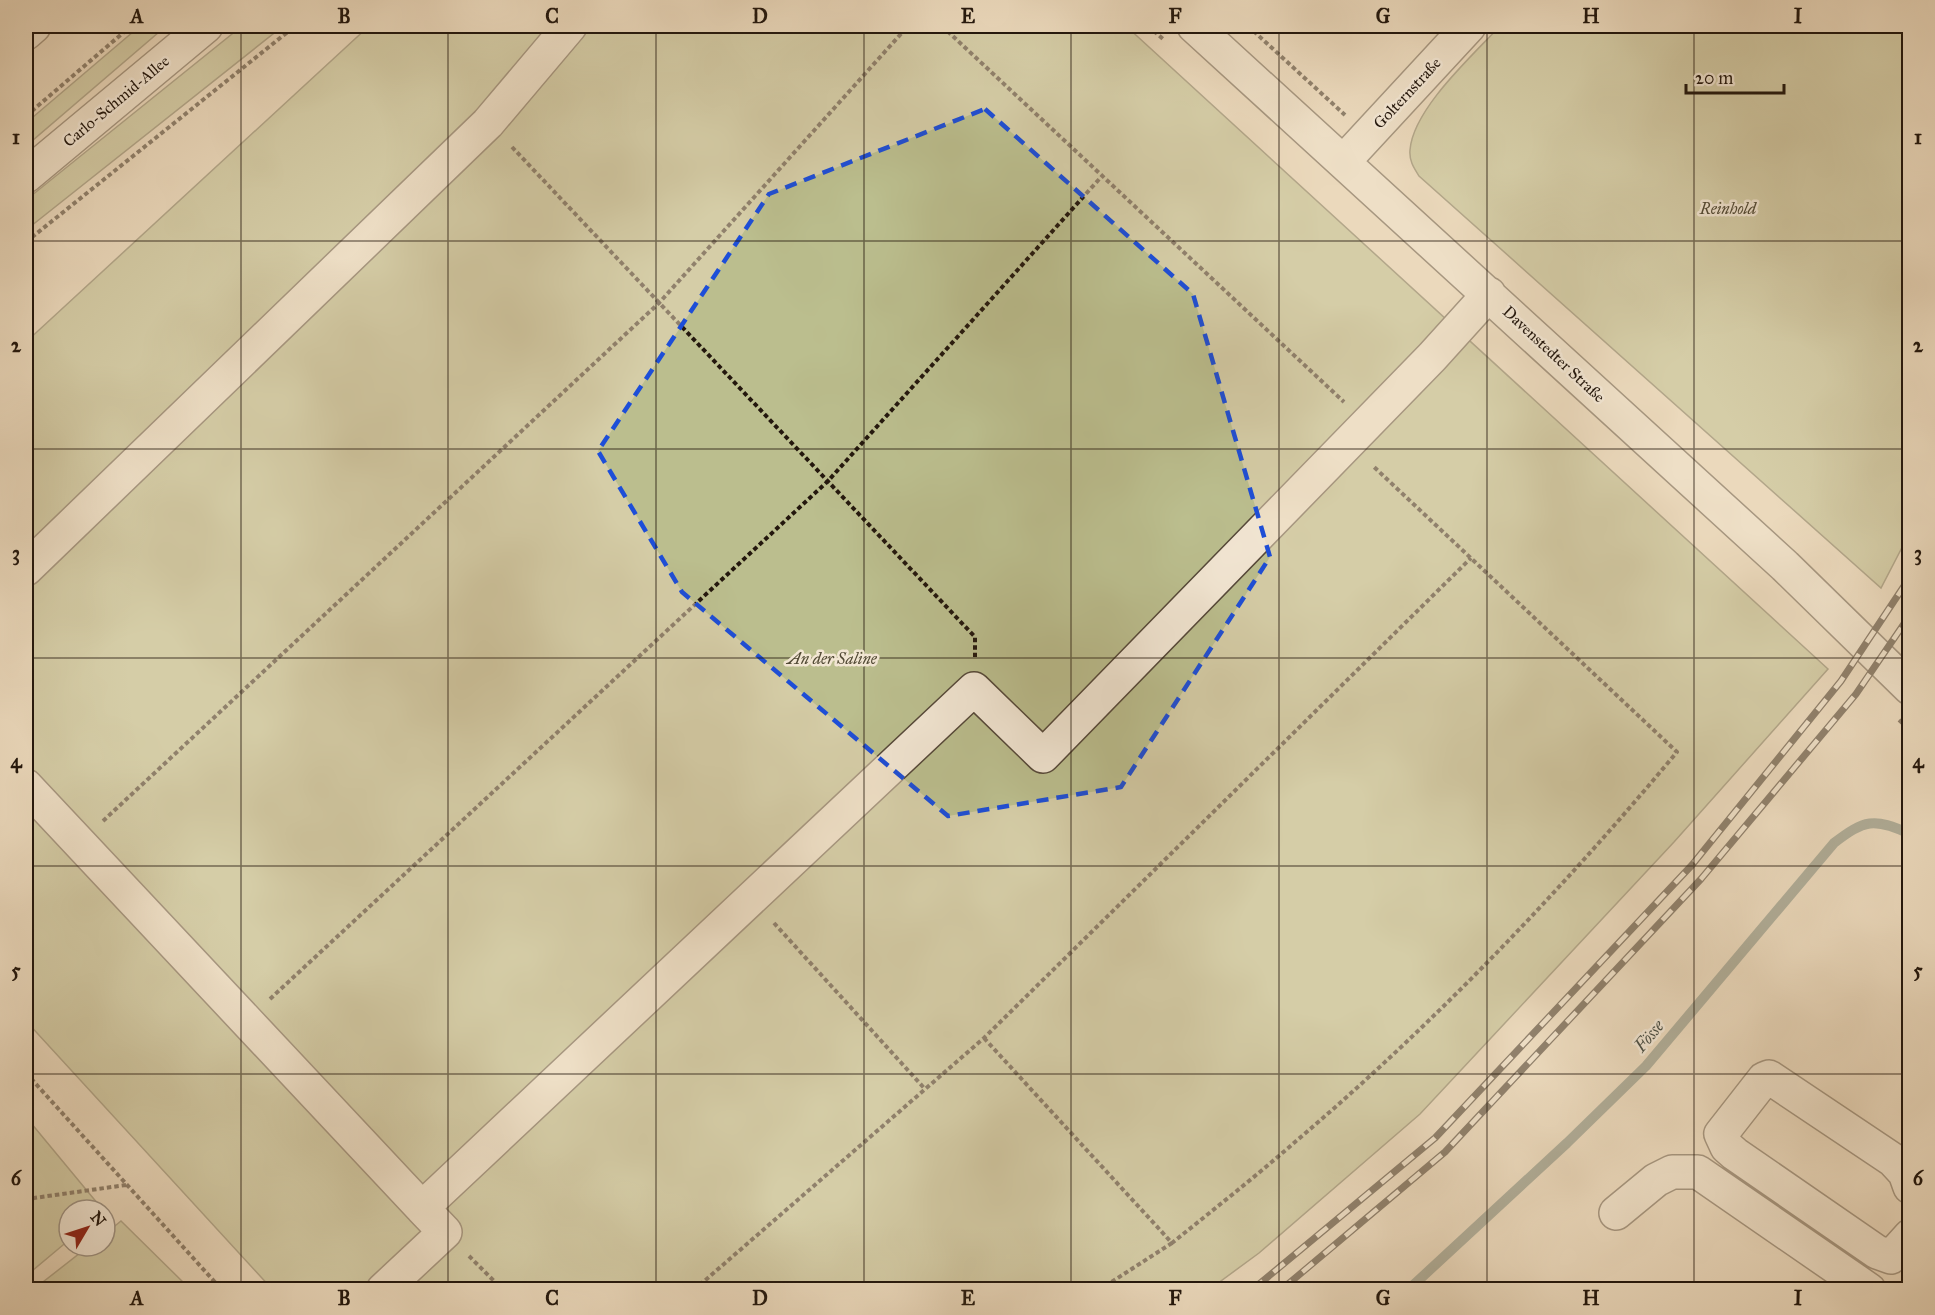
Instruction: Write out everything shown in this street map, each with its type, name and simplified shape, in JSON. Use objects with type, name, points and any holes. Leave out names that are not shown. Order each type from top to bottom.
[{"type":"street","points":[[26,33],[34,26]]},
{"type":"street","name":"Carlo-Schmid-Allee","points":[[26,176],[206,26]]},
{"type":"street","points":[[26,569],[488,123],[570,26]]},
{"type":"street","name":"Davenstedter Straße","points":[[1194,26],[1785,566],[1910,688]]},
{"type":"street","name":"Golternstraße","points":[[1344,161],[1469,26]]},
{"type":"street","points":[[422,1208],[974,689],[1043,756],[1358,433],[1489,294]]},
{"type":"street","points":[[26,786],[445,1232],[383,1290]]},
{"type":"street","points":[[1910,1187],[1905,1173],[1893,1160],[1769,1077],[1764,1078],[1721,1134],[1727,1147],[1736,1154],[1877,1252],[1891,1257],[1910,1236]]},
{"type":"street","points":[[1616,1213],[1656,1180],[1672,1172],[1698,1172],[1869,1290]]},
{"type":"path","points":[[26,116],[131,26]]},
{"type":"path","points":[[26,242],[295,26]]},
{"type":"path","points":[[79,843],[659,303],[908,26]]},
{"type":"path","points":[[942,26],[1102,176],[1358,433],[1471,558],[1677,752],[1612,830],[1443,1007],[1297,1142],[1172,1244],[1099,1290]]},
{"type":"path","points":[[488,123],[975,637],[974,689]]},
{"type":"path","points":[[246,1021],[828,481],[1102,176]]},
{"type":"path","points":[[694,1290],[984,1038],[1471,558]]},
{"type":"path","points":[[751,898],[925,1089]]},
{"type":"path","points":[[984,1038],[1172,1244]]},
{"type":"path","points":[[26,1074],[222,1290]]},
{"type":"path","points":[[26,1202],[34,1198],[126,1185]]},
{"type":"path","points":[[445,1232],[503,1290]]},
{"type":"highlighted area","points":[[985,109],[1193,294],[1270,557],[1121,787],[948,816],[682,592],[598,451],[769,194]]},
{"type":"green space","points":[[140,26],[166,26],[26,146],[26,123]]},
{"type":"green space","points":[[242,26],[283,26],[26,230],[26,200]]},
{"type":"green space","name":"An der Saline","points":[[369,26],[1126,26],[1828,669],[1674,842],[1420,1114],[1259,1253],[1210,1289],[272,1289],[26,1021],[26,342]]},
{"type":"green space","name":"Reinhold","points":[[1500,26],[1904,26],[1910,34],[1910,532],[1881,588],[1419,176],[1411,161],[1410,150],[1422,117],[1460,67]]},
{"type":"green space","points":[[26,1117],[93,1198],[57,1198],[57,1250],[26,1276]]},
{"type":"green space","points":[[121,1221],[190,1289],[34,1289],[74,1258],[117,1258],[117,1224]]},
{"type":"waterway","name":"Fösse","points":[[1408,1290],[1567,1143],[1646,1066],[1834,843],[1853,830],[1878,823],[1910,834]]},
{"type":"railway","points":[[1252,1290],[1435,1138],[1692,865],[1841,681],[1910,577]]},
{"type":"railway","points":[[1281,1290],[1445,1152],[1701,879],[1856,694],[1910,615]]}]
